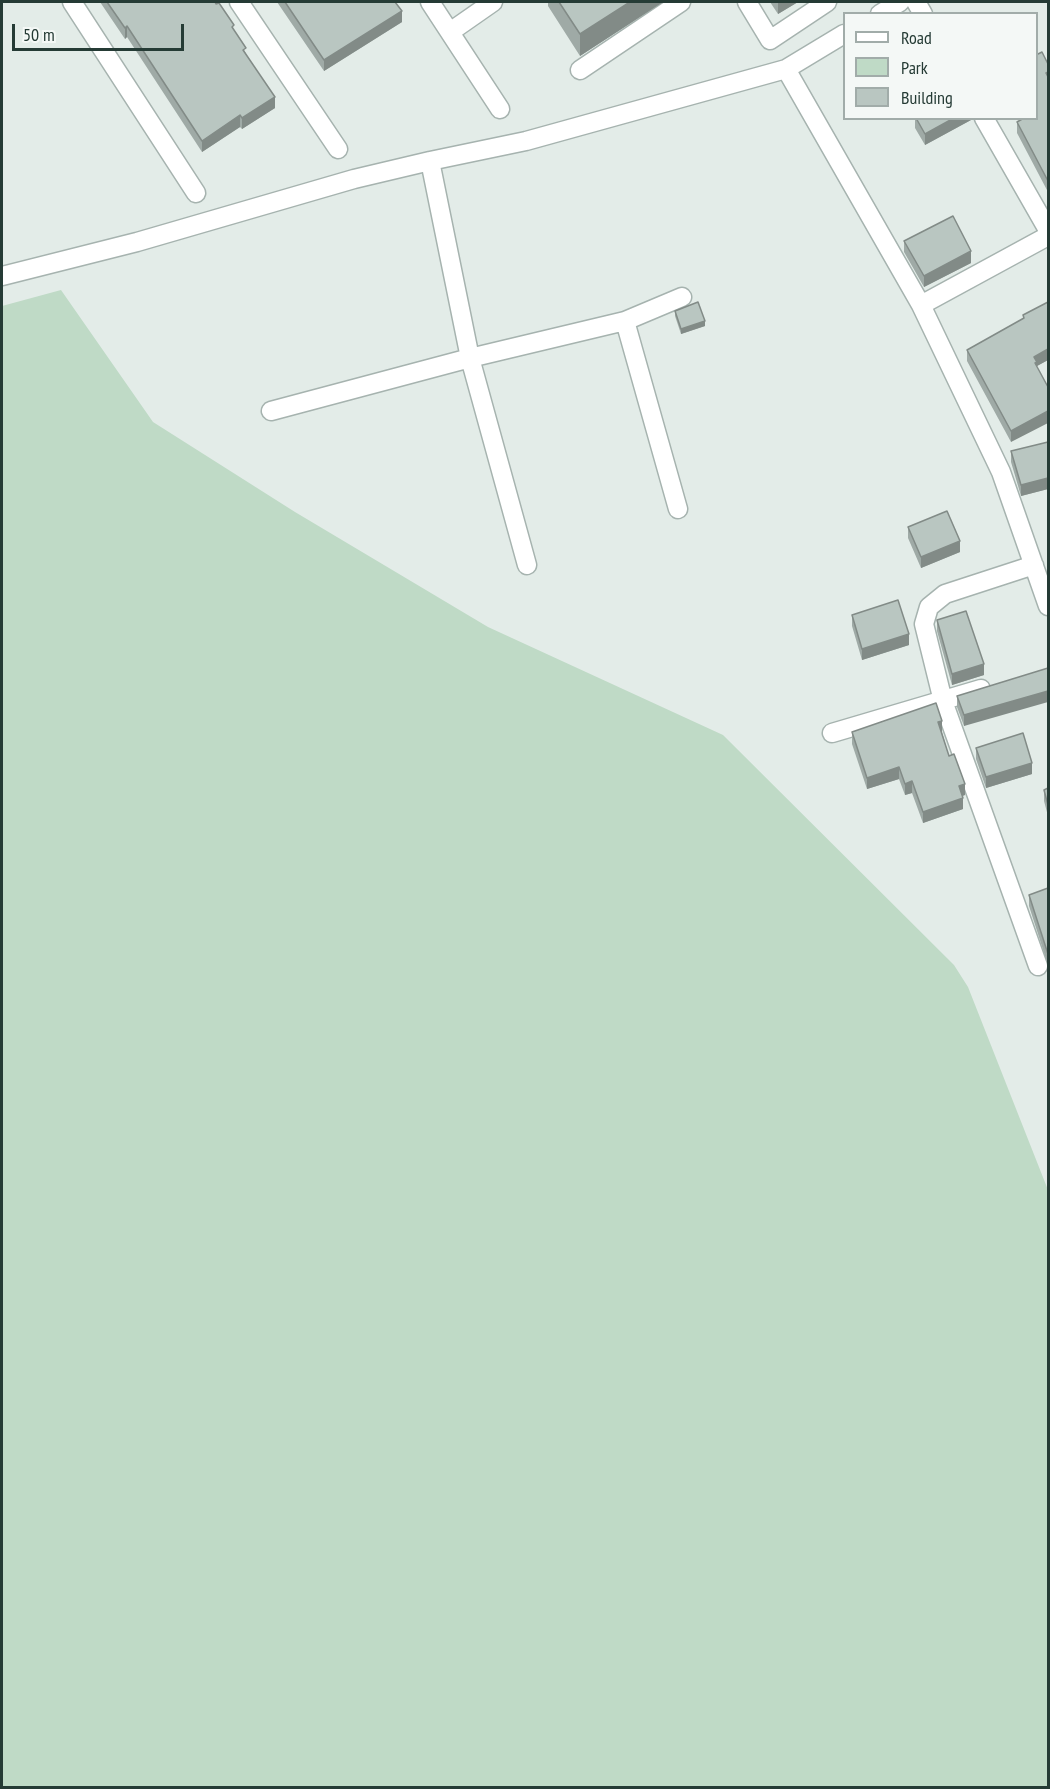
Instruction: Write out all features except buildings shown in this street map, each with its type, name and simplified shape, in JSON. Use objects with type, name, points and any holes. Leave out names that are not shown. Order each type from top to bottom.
[{"type":"street","points":[[72,2],[196,194]]},
{"type":"street","points":[[239,2],[338,149]]},
{"type":"street","points":[[430,2],[500,109]]},
{"type":"street","points":[[450,32],[493,2]]},
{"type":"street","points":[[580,70],[681,2]]},
{"type":"street","points":[[747,2],[770,40],[827,2]]},
{"type":"street","points":[[883,12],[900,2]]},
{"type":"street","points":[[2,276],[148,239],[354,179],[526,141],[786,69],[843,35]]},
{"type":"street","points":[[786,69],[921,305],[1001,472],[1048,606]]},
{"type":"street","points":[[985,120],[1048,231]]},
{"type":"street","points":[[430,161],[470,358],[527,565]]},
{"type":"street","points":[[921,305],[1048,236]]},
{"type":"street","points":[[271,411],[470,358],[625,321],[682,297]]},
{"type":"street","points":[[625,321],[678,509]]},
{"type":"street","points":[[1034,565],[945,594],[929,607],[924,624],[943,701],[1038,966]]},
{"type":"street","points":[[832,733],[996,685]]},
{"type":"green space","points":[[61,290],[153,422],[295,512],[488,627],[723,735],[954,965],[968,987],[1048,1190],[1048,1787],[2,1787],[2,306]]}]
